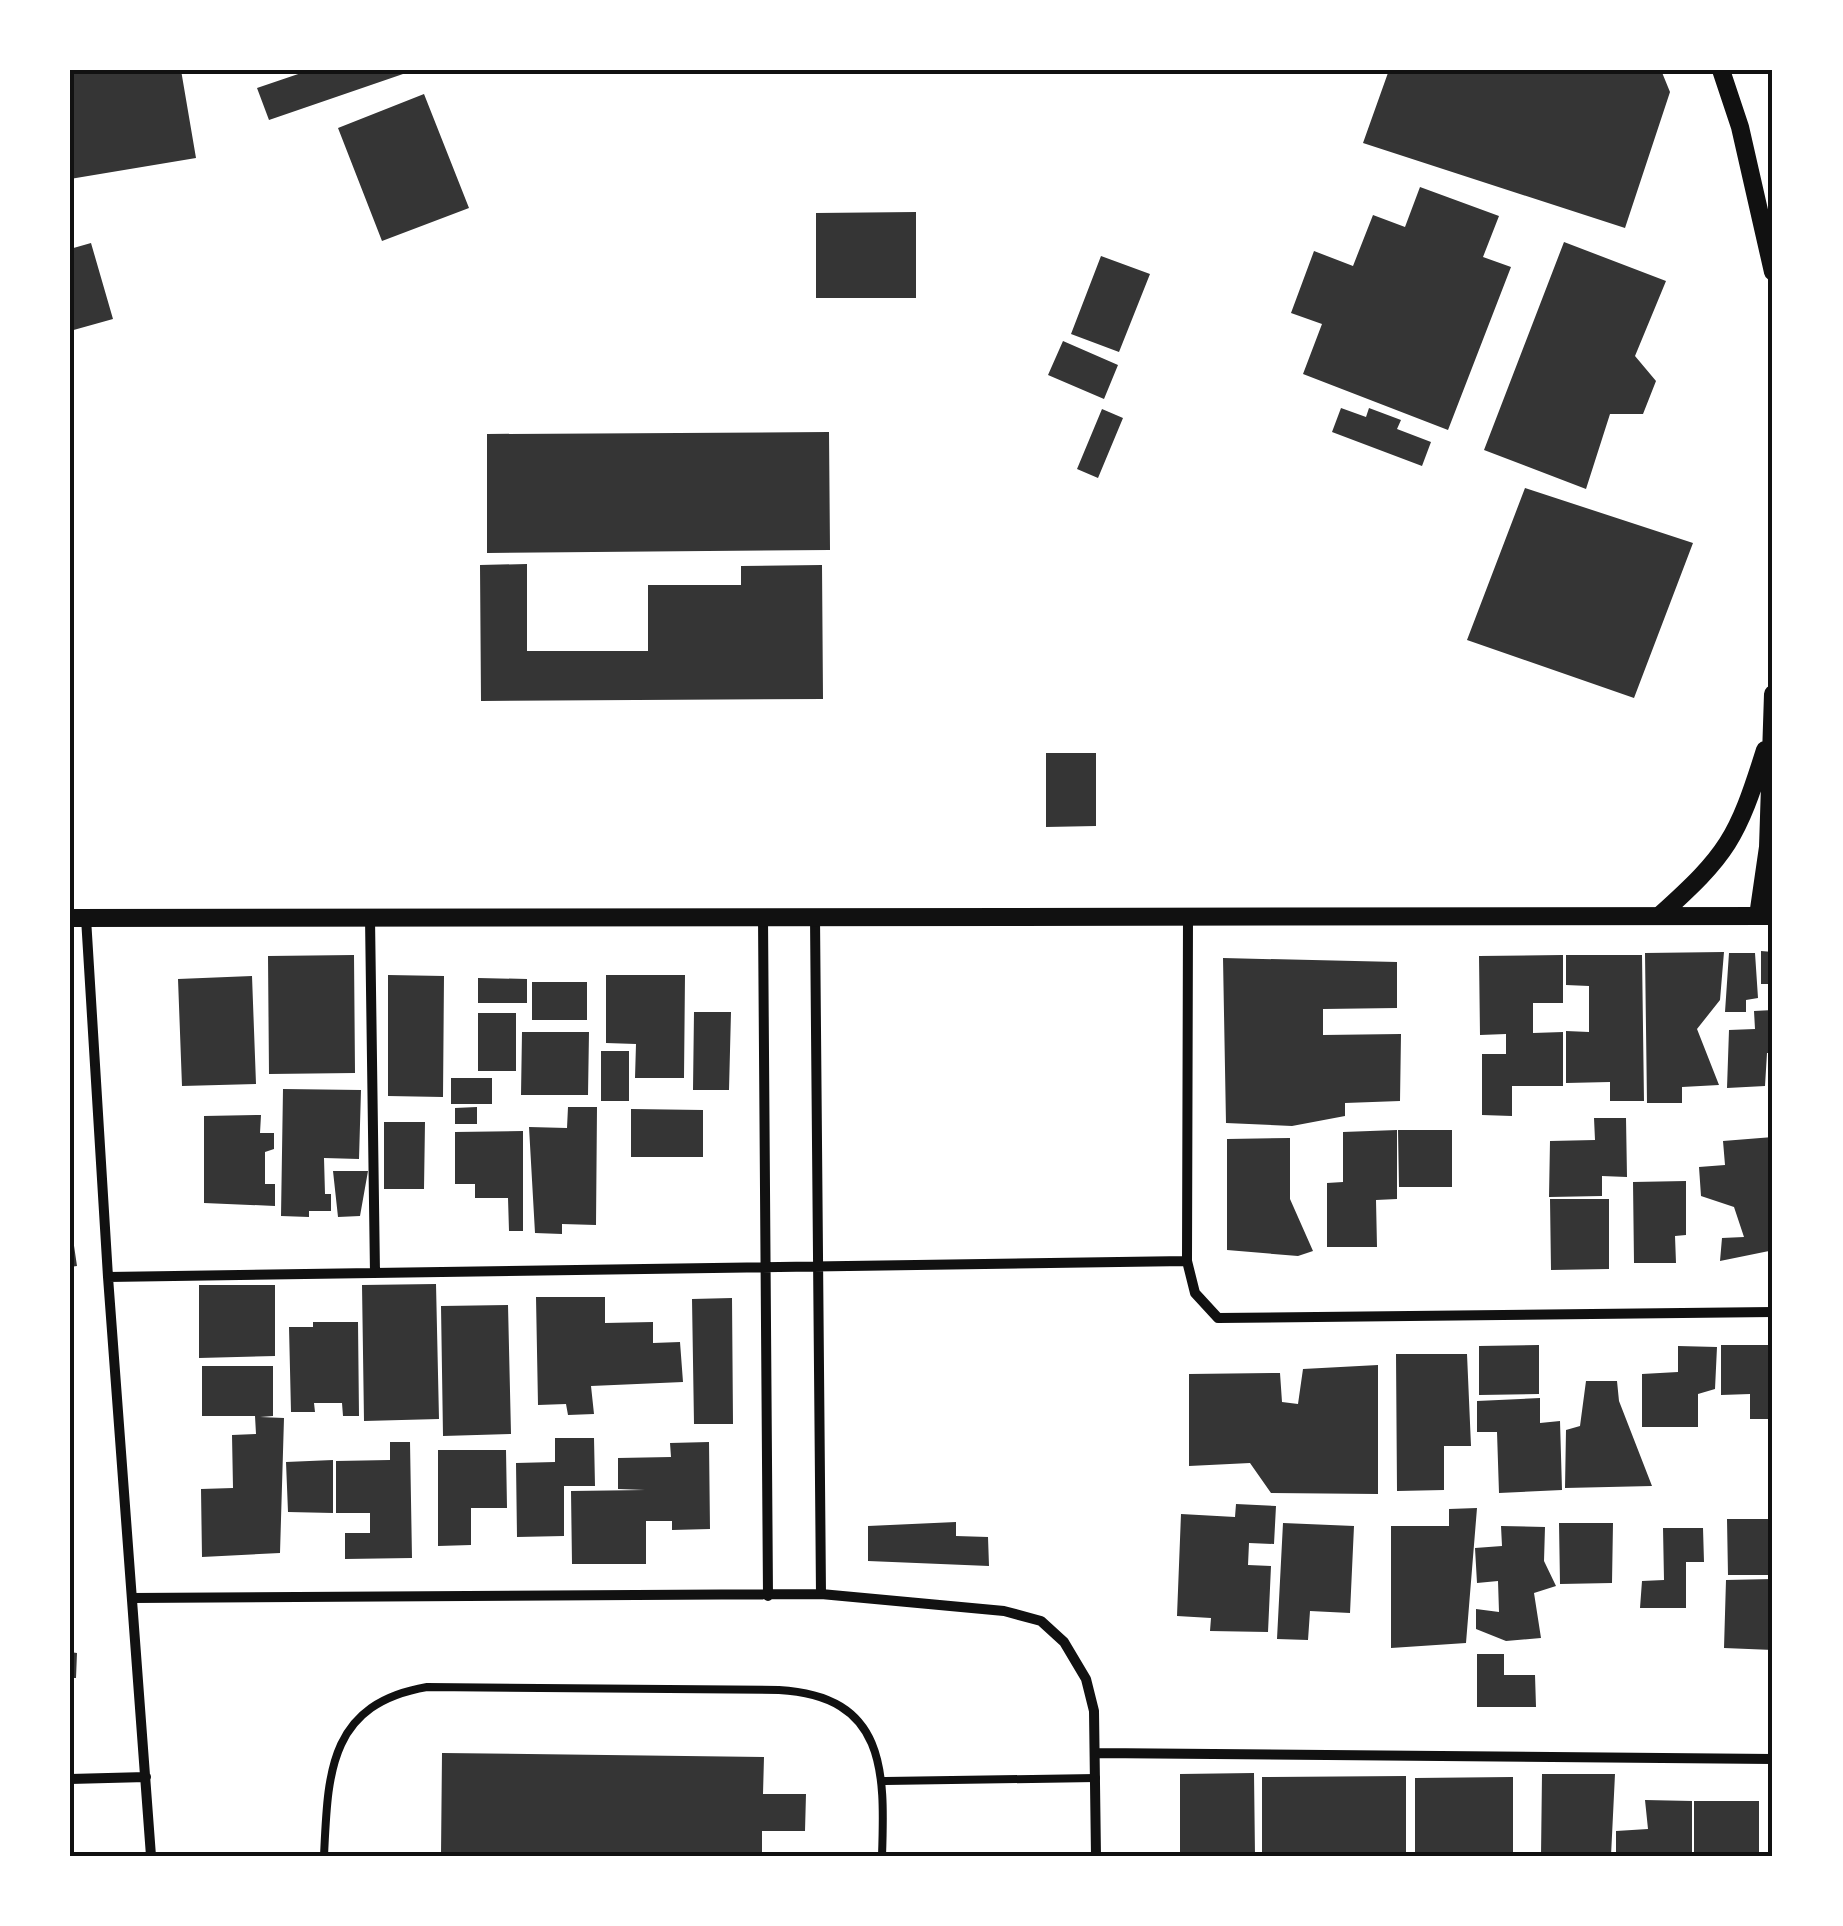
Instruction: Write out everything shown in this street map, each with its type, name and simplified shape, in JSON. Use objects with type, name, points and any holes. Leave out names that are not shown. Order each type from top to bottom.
[{"type":"street","points":[[1721,70],[1740,127],[1773,272]]},
{"type":"street","points":[[151,1856],[78,918],[1766,916],[1773,694]]},
{"type":"street","points":[[1659,916],[1713,868],[1741,826],[1771,731]]},
{"type":"street","points":[[1188,916],[1187,1260],[1195,1292],[1218,1318],[1773,1312]]},
{"type":"street","points":[[814,917],[821,1594]]},
{"type":"street","points":[[370,918],[375,1273]]},
{"type":"street","points":[[763,918],[768,1596]]},
{"type":"street","points":[[108,1277],[1187,1260]]},
{"type":"street","points":[[132,1598],[821,1594],[1004,1611],[1041,1621],[1064,1642],[1086,1679],[1096,1753],[1096,1856]]},
{"type":"street","points":[[1096,1753],[1773,1759]]},
{"type":"street","points":[[70,1779],[146,1777]]},
{"type":"lane","points":[[324,1856],[329,1770],[338,1746],[368,1710],[406,1691],[426,1687],[801,1691],[832,1702],[859,1722],[872,1739],[884,1781],[882,1856]]},
{"type":"lane","points":[[884,1781],[1096,1778]]},
{"type":"building","points":[[70,70],[181,70],[196,158],[70,179]]},
{"type":"building","points":[[310,70],[402,70],[403,74],[269,120],[257,88]]},
{"type":"building","points":[[1389,70],[1661,70],[1670,92],[1625,228],[1363,143]]},
{"type":"building","points":[[424,94],[469,208],[382,241],[338,128]]},
{"type":"building","points":[[1420,187],[1499,216],[1483,257],[1511,267],[1448,430],[1303,374],[1322,324],[1291,313],[1314,251],[1353,266],[1373,215],[1405,227]]},
{"type":"building","points":[[916,212],[916,298],[816,298],[816,213]]},
{"type":"building","points":[[1564,242],[1666,281],[1635,356],[1656,381],[1643,414],[1610,414],[1586,489],[1484,450]]},
{"type":"building","points":[[91,243],[113,319],[70,331],[70,249]]},
{"type":"building","points":[[1101,256],[1150,274],[1119,352],[1071,334]]},
{"type":"building","points":[[1063,341],[1118,365],[1104,399],[1048,375]]},
{"type":"building","points":[[1341,408],[1366,417],[1369,408],[1401,420],[1397,429],[1431,442],[1422,466],[1332,432]]},
{"type":"building","points":[[1102,409],[1123,418],[1098,478],[1077,469]]},
{"type":"building","points":[[829,432],[830,550],[487,553],[487,434]]},
{"type":"building","points":[[1525,488],[1693,543],[1634,698],[1467,640]]},
{"type":"building","points":[[527,564],[527,651],[648,651],[648,585],[741,585],[741,566],[822,565],[823,699],[481,701],[480,565]]},
{"type":"building","points":[[1046,753],[1096,753],[1096,826],[1046,827]]},
{"type":"building","points":[[1761,951],[1773,952],[1773,984],[1761,984]]},
{"type":"building","points":[[1724,952],[1720,1000],[1697,1029],[1719,1085],[1682,1087],[1682,1103],[1647,1103],[1645,953]]},
{"type":"building","points":[[1729,953],[1755,953],[1758,998],[1746,1000],[1746,1012],[1725,1012]]},
{"type":"building","points":[[354,955],[355,1073],[269,1074],[268,956]]},
{"type":"building","points":[[1563,955],[1563,1003],[1533,1003],[1533,1033],[1563,1032],[1563,1086],[1512,1086],[1512,1116],[1482,1115],[1482,1054],[1506,1054],[1506,1034],[1480,1035],[1479,956]]},
{"type":"building","points":[[1566,955],[1642,955],[1644,1101],[1610,1101],[1610,1082],[1566,1083],[1566,1031],[1589,1032],[1589,986],[1566,985]]},
{"type":"building","points":[[1223,958],[1397,962],[1397,1008],[1323,1009],[1323,1035],[1401,1034],[1400,1101],[1345,1103],[1345,1116],[1292,1126],[1226,1123]]},
{"type":"building","points":[[388,975],[444,976],[443,1097],[388,1096]]},
{"type":"building","points":[[606,975],[685,975],[684,1078],[635,1078],[636,1044],[606,1043]]},
{"type":"building","points":[[252,976],[256,1084],[182,1086],[178,979]]},
{"type":"building","points":[[478,978],[527,979],[527,1003],[478,1003]]},
{"type":"building","points":[[532,982],[587,982],[587,1020],[532,1020]]},
{"type":"building","points":[[1773,1010],[1773,1053],[1767,1053],[1765,1086],[1727,1088],[1729,1030],[1755,1029],[1754,1011]]},
{"type":"building","points":[[694,1012],[731,1012],[729,1090],[693,1090]]},
{"type":"building","points":[[478,1013],[516,1013],[516,1071],[478,1071]]},
{"type":"building","points":[[522,1032],[589,1032],[588,1095],[521,1095]]},
{"type":"building","points":[[601,1051],[629,1051],[629,1101],[601,1101]]},
{"type":"building","points":[[451,1078],[492,1078],[492,1104],[451,1104]]},
{"type":"building","points":[[283,1089],[361,1090],[359,1159],[324,1158],[325,1194],[331,1194],[331,1211],[309,1211],[309,1217],[281,1216]]},
{"type":"building","points":[[477,1107],[477,1124],[455,1124],[455,1108]]},
{"type":"building","points":[[568,1107],[597,1107],[596,1225],[562,1224],[562,1234],[535,1233],[529,1127],[567,1128]]},
{"type":"building","points":[[631,1109],[703,1110],[703,1157],[631,1157]]},
{"type":"building","points":[[261,1115],[260,1133],[274,1133],[274,1149],[265,1152],[265,1184],[275,1184],[275,1206],[204,1203],[204,1116]]},
{"type":"building","points":[[1594,1118],[1626,1118],[1627,1177],[1602,1176],[1602,1196],[1549,1197],[1550,1141],[1595,1140]]},
{"type":"building","points":[[384,1122],[425,1122],[424,1189],[384,1189]]},
{"type":"building","points":[[1397,1130],[1397,1199],[1376,1200],[1377,1247],[1327,1247],[1327,1183],[1343,1182],[1343,1132]]},
{"type":"building","points":[[1398,1130],[1452,1130],[1452,1187],[1399,1187]]},
{"type":"building","points":[[523,1131],[523,1231],[509,1231],[508,1198],[475,1198],[475,1184],[455,1184],[455,1132]]},
{"type":"building","points":[[1773,1137],[1768,1166],[1773,1175],[1773,1266],[1769,1251],[1720,1261],[1722,1238],[1744,1237],[1734,1207],[1701,1196],[1699,1167],[1725,1165],[1723,1141]]},
{"type":"building","points":[[1290,1138],[1290,1199],[1313,1251],[1298,1256],[1227,1250],[1227,1139]]},
{"type":"building","points":[[333,1171],[368,1171],[360,1216],[338,1217]]},
{"type":"building","points":[[1686,1181],[1686,1235],[1675,1236],[1676,1263],[1634,1263],[1633,1182]]},
{"type":"building","points":[[1550,1199],[1609,1199],[1609,1269],[1551,1270]]},
{"type":"building","points":[[70,1232],[77,1266],[70,1267]]},
{"type":"building","points":[[436,1284],[439,1419],[364,1421],[362,1285]]},
{"type":"building","points":[[199,1285],[275,1285],[275,1356],[199,1358]]},
{"type":"building","points":[[536,1297],[605,1297],[605,1323],[653,1322],[653,1343],[680,1342],[683,1382],[591,1386],[594,1414],[568,1415],[566,1404],[538,1405]]},
{"type":"building","points":[[732,1298],[733,1424],[694,1424],[692,1299]]},
{"type":"building","points":[[508,1305],[511,1434],[443,1436],[441,1306]]},
{"type":"building","points":[[313,1322],[358,1322],[359,1416],[343,1416],[342,1403],[314,1403],[315,1412],[291,1412],[289,1327],[313,1327]]},
{"type":"building","points":[[1539,1345],[1539,1394],[1479,1395],[1479,1346]]},
{"type":"building","points":[[1721,1345],[1773,1345],[1773,1419],[1750,1419],[1750,1394],[1721,1395]]},
{"type":"building","points":[[1678,1346],[1717,1347],[1715,1389],[1698,1394],[1698,1427],[1642,1427],[1642,1374],[1678,1372]]},
{"type":"building","points":[[1396,1354],[1467,1354],[1471,1446],[1444,1446],[1444,1490],[1397,1491]]},
{"type":"building","points":[[1378,1365],[1378,1494],[1271,1493],[1250,1463],[1189,1466],[1189,1374],[1280,1373],[1282,1402],[1298,1404],[1303,1369]]},
{"type":"building","points":[[202,1366],[273,1366],[273,1416],[260,1417],[284,1418],[280,1553],[202,1557],[201,1489],[233,1488],[232,1435],[256,1434],[255,1416],[202,1416]]},
{"type":"building","points":[[1586,1381],[1617,1381],[1619,1401],[1652,1486],[1565,1488],[1566,1430],[1580,1426]]},
{"type":"building","points":[[1540,1398],[1540,1423],[1560,1421],[1562,1490],[1499,1493],[1497,1432],[1477,1432],[1477,1401]]},
{"type":"building","points":[[555,1438],[594,1438],[595,1486],[564,1486],[564,1536],[517,1537],[516,1463],[555,1462]]},
{"type":"building","points":[[390,1442],[410,1442],[412,1558],[345,1559],[345,1533],[370,1533],[370,1513],[336,1513],[336,1461],[390,1460]]},
{"type":"building","points":[[709,1442],[710,1529],[672,1530],[672,1521],[646,1521],[646,1564],[572,1564],[571,1491],[645,1490],[618,1489],[618,1458],[671,1457],[670,1443]]},
{"type":"building","points":[[438,1450],[506,1450],[507,1508],[471,1508],[471,1545],[438,1546]]},
{"type":"building","points":[[333,1460],[333,1513],[288,1512],[286,1462]]},
{"type":"building","points":[[1236,1504],[1276,1506],[1274,1544],[1249,1543],[1248,1565],[1271,1566],[1268,1632],[1210,1631],[1211,1618],[1177,1616],[1181,1514],[1235,1517]]},
{"type":"building","points":[[1477,1508],[1466,1643],[1391,1648],[1391,1526],[1449,1526],[1449,1509]]},
{"type":"building","points":[[1727,1519],[1773,1519],[1773,1575],[1728,1575]]},
{"type":"building","points":[[956,1522],[956,1536],[988,1537],[989,1566],[868,1561],[868,1526]]},
{"type":"building","points":[[1283,1523],[1354,1526],[1350,1613],[1310,1611],[1308,1640],[1277,1639]]},
{"type":"building","points":[[1559,1523],[1613,1523],[1612,1583],[1560,1584]]},
{"type":"building","points":[[1501,1526],[1545,1527],[1544,1561],[1556,1586],[1534,1593],[1541,1638],[1506,1641],[1476,1629],[1476,1609],[1499,1612],[1498,1581],[1477,1583],[1475,1548],[1502,1546]]},
{"type":"building","points":[[1663,1528],[1703,1528],[1704,1562],[1686,1562],[1686,1608],[1640,1608],[1642,1581],[1664,1580]]},
{"type":"building","points":[[1773,1579],[1773,1650],[1724,1648],[1726,1580]]},
{"type":"building","points":[[70,1652],[77,1653],[76,1678],[70,1678]]},
{"type":"building","points":[[1477,1654],[1504,1654],[1504,1675],[1535,1675],[1536,1707],[1477,1707]]},
{"type":"building","points":[[442,1753],[764,1757],[763,1794],[806,1794],[805,1831],[762,1831],[762,1856],[441,1856]]},
{"type":"building","points":[[1254,1773],[1255,1856],[1180,1856],[1180,1774]]},
{"type":"building","points":[[1542,1774],[1615,1774],[1611,1856],[1541,1856]]},
{"type":"building","points":[[1406,1776],[1406,1856],[1262,1856],[1262,1777]]},
{"type":"building","points":[[1513,1777],[1513,1856],[1415,1856],[1415,1778]]},
{"type":"building","points":[[1770,1779],[1773,1780],[1773,1856],[1769,1856]]},
{"type":"building","points":[[1645,1800],[1692,1801],[1692,1856],[1616,1856],[1616,1831],[1648,1829]]},
{"type":"building","points":[[1694,1801],[1759,1801],[1759,1856],[1694,1856]]}]
